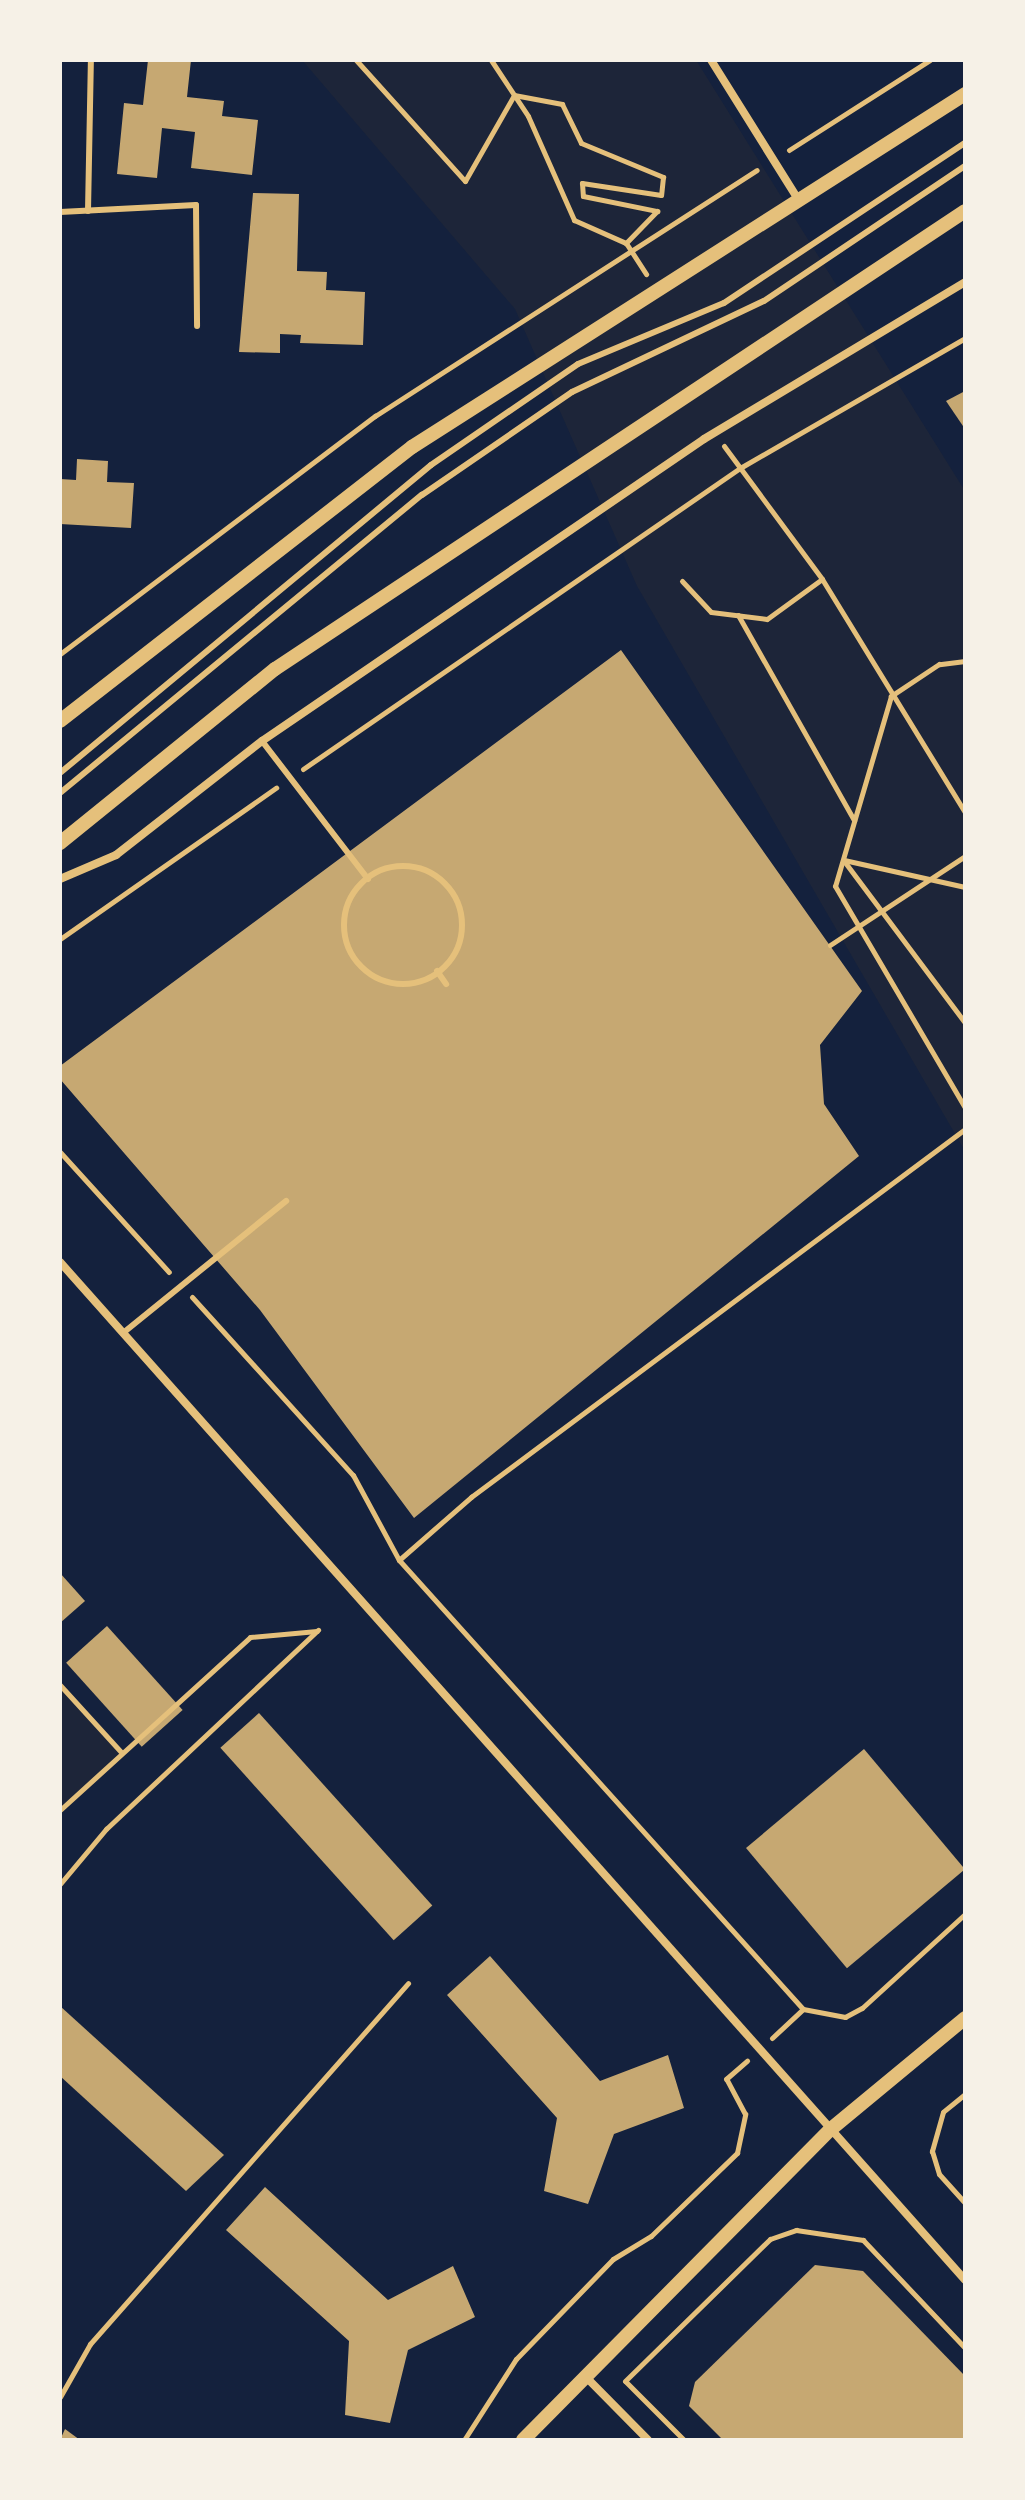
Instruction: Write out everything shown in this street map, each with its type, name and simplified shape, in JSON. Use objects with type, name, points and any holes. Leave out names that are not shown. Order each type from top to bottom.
[{"type":"street","points":[[711,60],[796,196]]},
{"type":"street","points":[[60,721],[412,447],[796,196],[965,94]]},
{"type":"street","points":[[60,843],[275,669],[965,211]]},
{"type":"street","points":[[60,879],[116,855],[262,741],[714,433],[965,282]]},
{"type":"street","points":[[60,1262],[965,2280]]},
{"type":"street","points":[[523,2440],[583,2375],[831,2129],[965,2018]]},
{"type":"street","points":[[583,2375],[648,2440]]},
{"type":"lane","points":[[88,211],[91,60]]},
{"type":"lane","points":[[60,773],[431,465],[578,364],[724,303],[965,143]]},
{"type":"lane","points":[[60,793],[435,486],[572,392],[764,301],[965,166]]},
{"type":"lane","points":[[60,212],[196,205],[197,326]]},
{"type":"lane","points":[[262,741],[368,879]]},
{"type":"lane","points":[[394,866],[424,867],[450,885],[463,915],[459,945],[437,971],[409,985],[379,980],[354,964],[342,937],[346,908],[368,879],[394,866]]},
{"type":"lane","points":[[437,971],[446,984]]},
{"type":"lane","points":[[123,1333],[286,1201]]},
{"type":"path","points":[[356,60],[465,181],[514,95]]},
{"type":"path","points":[[491,60],[514,95],[574,220],[626,243],[654,287]]},
{"type":"path","points":[[60,654],[375,416],[930,60]]},
{"type":"path","points":[[514,95],[562,104],[581,143],[663,177],[661,195],[582,183],[583,196],[657,211],[626,243]]},
{"type":"path","points":[[60,939],[740,468],[965,338]]},
{"type":"path","points":[[714,433],[822,579],[965,812]]},
{"type":"path","points":[[682,581],[711,612],[767,619],[822,579]]},
{"type":"path","points":[[738,615],[854,821]]},
{"type":"path","points":[[965,661],[939,664],[891,696],[835,886],[965,1108]]},
{"type":"path","points":[[830,945],[965,856]]},
{"type":"path","points":[[843,860],[965,887]]},
{"type":"path","points":[[843,860],[965,1023]]},
{"type":"path","points":[[399,1560],[471,1497],[965,1129]]},
{"type":"path","points":[[60,1152],[353,1475],[399,1560],[803,2009],[845,2017],[862,2008],[965,1914]]},
{"type":"path","points":[[60,1810],[250,1637],[318,1630],[106,1829],[60,1884]]},
{"type":"path","points":[[60,1685],[121,1752]]},
{"type":"path","points":[[60,2397],[90,2344],[408,1983]]},
{"type":"path","points":[[464,2440],[516,2359],[613,2259],[651,2236],[737,2153],[745,2114],[726,2079]]},
{"type":"path","points":[[965,2094],[943,2112],[932,2151],[939,2174],[965,2203]]},
{"type":"path","points":[[684,2440],[625,2381],[770,2239],[796,2230],[863,2240],[965,2348]]},
{"type":"shaded area","points":[[302,60],[696,60],[965,491],[965,1151],[637,586],[515,309]]},
{"type":"shaded area","points":[[60,1685],[121,1752],[60,1810]]},
{"type":"building","points":[[148,60],[191,60],[187,97],[224,101],[222,116],[258,120],[252,175],[191,168],[195,132],[162,128],[157,178],[117,174],[124,103],[143,105]]},
{"type":"building","points":[[253,193],[299,194],[297,271],[327,272],[326,290],[365,292],[363,345],[300,343],[301,335],[280,334],[280,353],[239,352]]},
{"type":"building","points":[[965,391],[965,429],[946,401]]},
{"type":"building","points":[[77,459],[108,461],[107,482],[134,483],[131,528],[60,524],[60,479],[76,480]]},
{"type":"building","points":[[621,650],[862,991],[820,1045],[824,1104],[859,1156],[414,1518],[260,1310],[60,1079],[60,1066]]},
{"type":"building","points":[[60,1573],[85,1601],[60,1623]]},
{"type":"building","points":[[107,1626],[183,1710],[142,1747],[66,1663]]},
{"type":"building","points":[[259,1713],[432,1905],[394,1940],[220,1748]]},
{"type":"building","points":[[864,1749],[965,1869],[847,1968],[746,1848]]},
{"type":"building","points":[[490,1956],[600,2081],[668,2055],[684,2108],[614,2134],[588,2204],[544,2191],[557,2118],[447,1995]]},
{"type":"building","points":[[60,2006],[224,2155],[186,2191],[60,2076]]},
{"type":"building","points":[[265,2187],[388,2300],[453,2266],[475,2317],[408,2350],[390,2423],[345,2415],[349,2341],[226,2230]]},
{"type":"building","points":[[815,2265],[863,2271],[965,2376],[965,2440],[723,2440],[689,2406],[695,2382]]},
{"type":"building","points":[[65,2429],[80,2440],[60,2440]]}]
